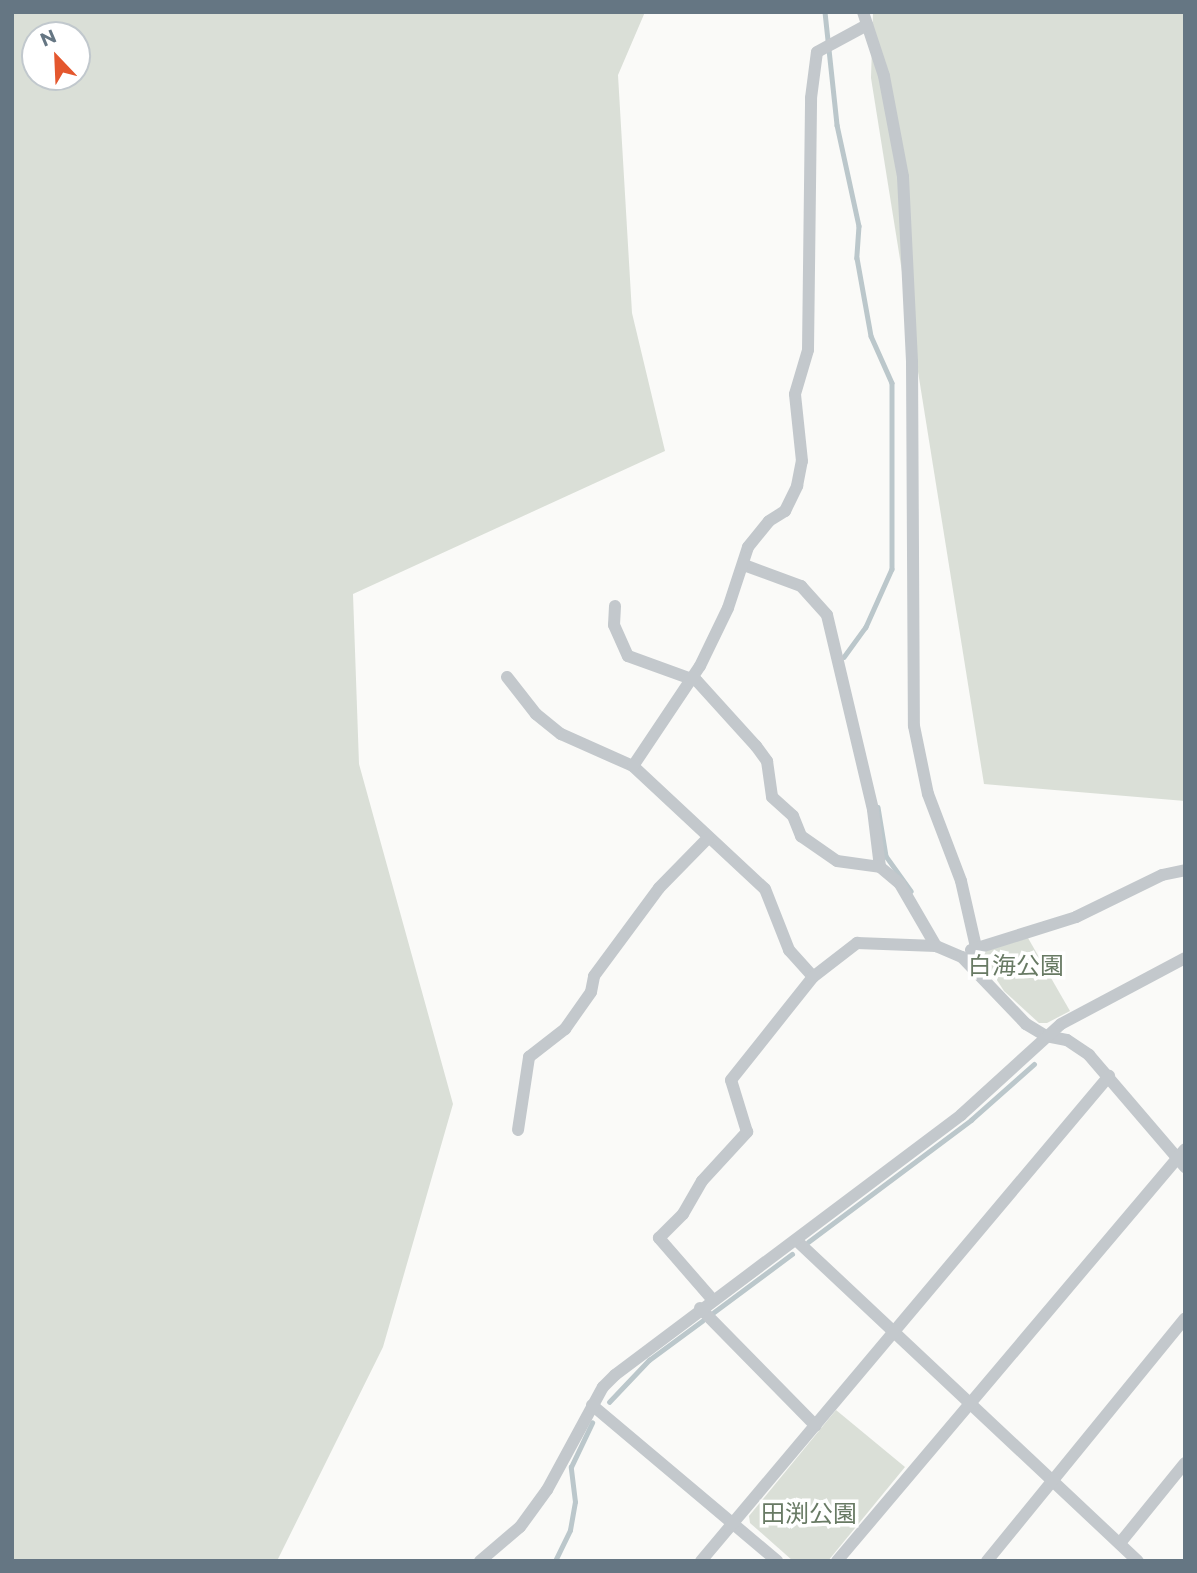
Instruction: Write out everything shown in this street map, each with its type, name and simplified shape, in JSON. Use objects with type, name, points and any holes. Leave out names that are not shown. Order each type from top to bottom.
[{"type":"street","points":[[633,766],[689,678],[700,666],[720,626],[736,573],[744,565],[748,547],[769,522],[785,510],[802,461],[795,394],[808,350],[811,98],[817,52],[839,40],[865,18],[884,76],[903,177],[912,362],[914,726],[928,794],[961,881],[976,947]]},
{"type":"street","points":[[744,565],[801,586],[827,615],[873,810],[880,867]]},
{"type":"street","points":[[615,606],[614,625],[628,656],[689,678],[716,698],[767,761],[772,797],[793,816],[801,835],[830,858],[880,867],[900,884],[936,946]]},
{"type":"street","points":[[508,677],[536,714],[561,734],[633,766],[765,890],[789,950],[813,977]]},
{"type":"street","points":[[518,1130],[529,1057],[565,1029],[591,992],[594,976],[659,888],[708,838]]},
{"type":"street","points":[[962,957],[976,947],[1076,917],[1163,875],[1185,870]]},
{"type":"street","points":[[712,1299],[659,1238],[683,1214],[702,1181],[743,1141],[747,1124],[732,1080],[813,977],[864,941],[936,946],[962,957],[1026,1024],[1046,1036],[1067,1040],[1109,1076],[1180,1152],[1185,1167]]},
{"type":"street","points":[[480,1561],[520,1527],[547,1490],[593,1405],[615,1375],[700,1308],[796,1240],[961,1115],[1046,1036],[1070,1018],[1183,962]]},
{"type":"street","points":[[701,1561],[896,1334],[1109,1076]]},
{"type":"street","points":[[837,1561],[1180,1152]]},
{"type":"street","points":[[796,1240],[1138,1561]]},
{"type":"street","points":[[700,1308],[816,1426]]},
{"type":"street","points":[[987,1561],[1185,1318]]},
{"type":"street","points":[[593,1405],[777,1561]]},
{"type":"street","points":[[1120,1543],[1185,1463]]},
{"type":"green space","points":[[12,12],[645,12],[618,75],[632,313],[665,451],[353,594],[359,764],[453,1104],[383,1347],[277,1561],[12,1561]]},
{"type":"green space","points":[[873,12],[1185,12],[1185,801],[984,784],[871,78]]},
{"type":"green space","name":"白海公園","points":[[1028,938],[1070,1011],[1047,1023],[1039,1023],[1004,991],[979,952]]},
{"type":"green space","name":"田渕公園","points":[[836,1410],[905,1467],[828,1561],[793,1561],[750,1523],[749,1516]]},
{"type":"waterway","points":[[825,12],[837,125],[859,226],[857,258],[871,336],[892,383],[892,569],[866,627],[844,657]]},
{"type":"waterway","points":[[878,807],[886,856],[911,891]]},
{"type":"waterway","points":[[808,1242],[971,1120],[1034,1064]]},
{"type":"waterway","points":[[714,1312],[792,1254]]},
{"type":"waterway","points":[[609,1402],[649,1360],[702,1321]]},
{"type":"waterway","points":[[555,1561],[570,1530],[575,1502],[571,1467],[592,1423]]}]
